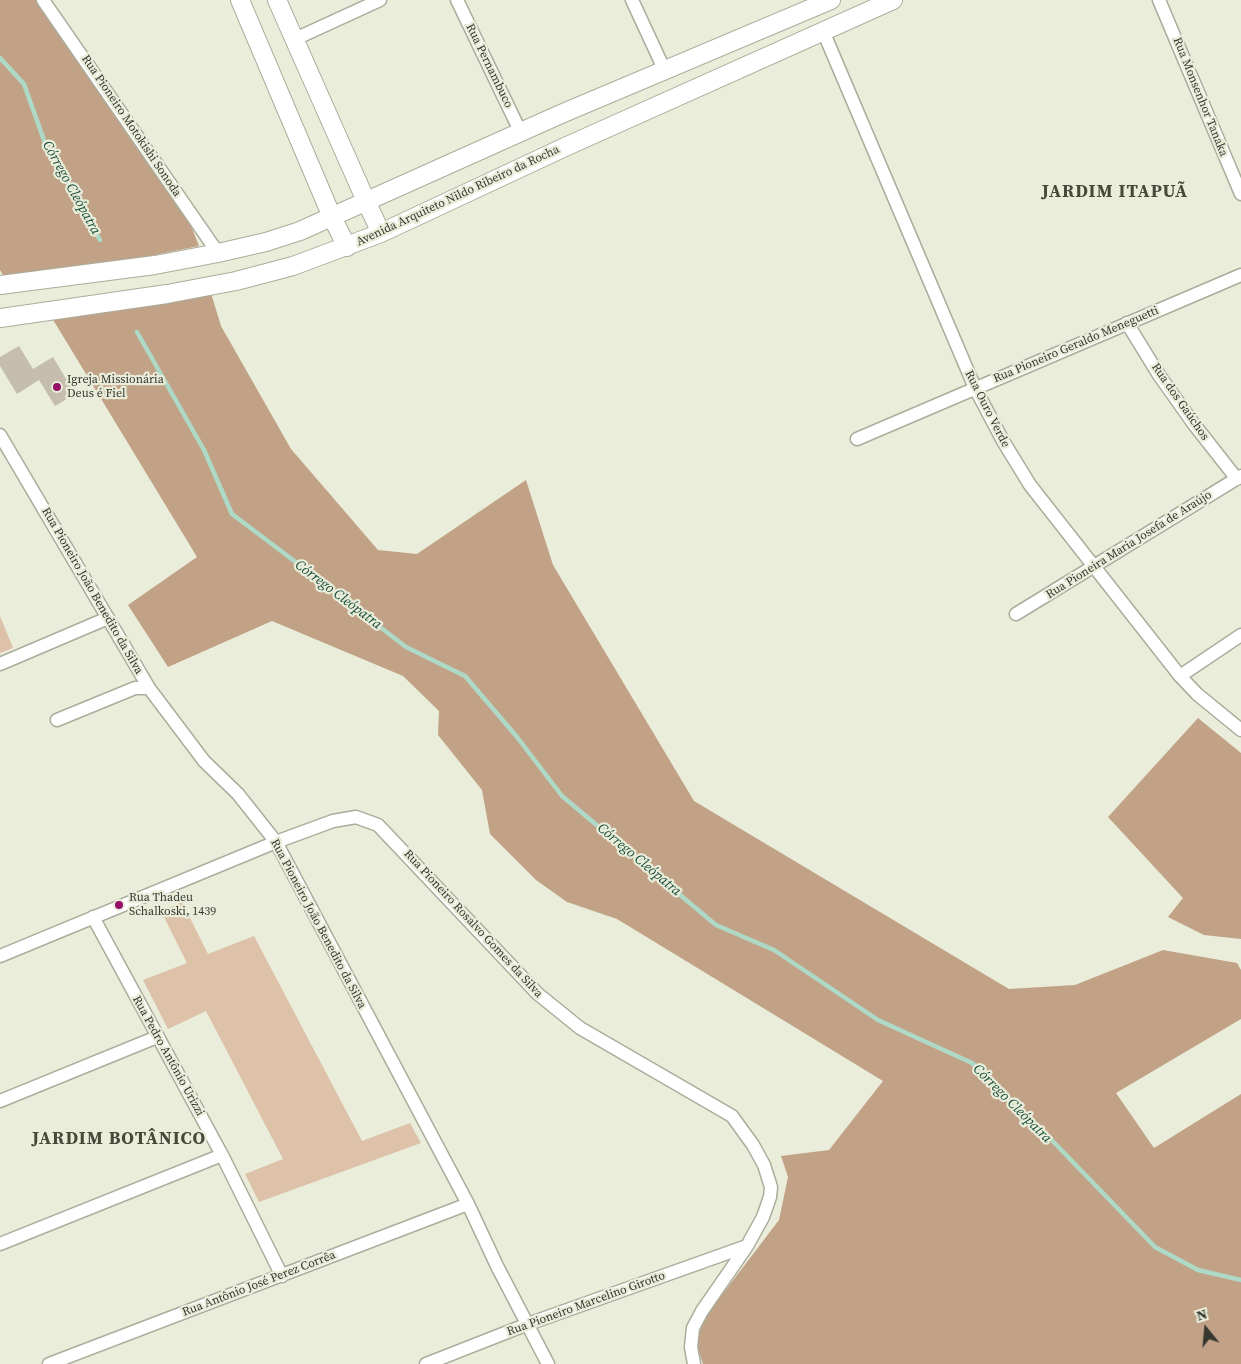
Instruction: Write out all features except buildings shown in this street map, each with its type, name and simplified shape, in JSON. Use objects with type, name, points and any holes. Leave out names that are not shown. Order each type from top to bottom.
[{"type":"main road","points":[[240,0],[332,217],[347,247]]},
{"type":"main road","points":[[277,0],[381,233]]},
{"type":"main road","points":[[0,285],[155,264],[218,253],[283,237],[812,4],[830,0]]},
{"type":"main road","name":"Avenida Arquiteto Nildo Ribeiro da Rocha","points":[[0,318],[115,303],[236,281],[294,266],[381,233],[565,147],[893,0]]},
{"type":"street","name":"Rua Pioneiro Motokishi Sonoda","points":[[43,0],[218,253]]},
{"type":"street","points":[[295,39],[380,0]]},
{"type":"street","name":"Rua Pernambuco","points":[[457,0],[521,133]]},
{"type":"street","points":[[632,0],[664,69]]},
{"type":"street","name":"Rua Monsenhor Tanaka","points":[[1160,0],[1241,194]]},
{"type":"street","name":"Rua Ouro Verde","points":[[823,31],[975,388],[1003,441],[1030,485],[1180,676],[1197,694],[1241,730]]},
{"type":"street","name":"Rua Pioneiro Geraldo Meneguetti","points":[[857,439],[1241,275]]},
{"type":"street","name":"Rua dos Gaúchos","points":[[1127,323],[1159,375],[1193,423],[1239,477]]},
{"type":"street","name":"Rua Pioneiro João Benedito da Silva","points":[[0,435],[149,688],[204,762],[238,794],[276,842],[468,1204],[548,1364]]},
{"type":"street","name":"Rua Pioneira Maria Josefa de Araújo","points":[[1016,614],[1239,477]]},
{"type":"street","points":[[0,664],[108,618]]},
{"type":"street","points":[[1180,676],[1241,635]]},
{"type":"street","points":[[57,720],[135,688],[149,688]]},
{"type":"street","name":"Rua Pioneiro Rosalvo Gomes da Silva","points":[[0,956],[276,842],[333,821],[356,817],[378,825],[538,994],[580,1028],[732,1116],[745,1132],[764,1165],[771,1187],[763,1217],[747,1246],[702,1311],[693,1328],[691,1348],[694,1364]]},
{"type":"street","name":"Rua Pedro Antônio Urizzi","points":[[93,917],[222,1155],[282,1276]]},
{"type":"street","points":[[0,1101],[157,1037]]},
{"type":"street","points":[[0,1244],[222,1155]]},
{"type":"street","name":"Rua Antônio José Perez Corrêa","points":[[49,1364],[468,1204]]},
{"type":"street","name":"Rua Pioneiro Marcelino Girotto","points":[[426,1364],[528,1324],[747,1246]]},
{"type":"shaded area","points":[[0,0],[36,0],[49,15],[184,208],[199,246],[145,257],[4,277],[0,270]]},
{"type":"shaded area","points":[[210,290],[221,326],[291,449],[378,550],[417,554],[526,480],[553,565],[694,801],[1009,989],[1075,985],[1163,950],[1237,963],[1241,970],[1241,1019],[1116,1093],[1154,1148],[1241,1094],[1241,1364],[703,1364],[696,1343],[705,1317],[779,1220],[788,1177],[781,1156],[829,1150],[883,1081],[617,919],[567,902],[536,880],[490,834],[482,790],[438,735],[439,711],[403,676],[272,621],[168,667],[128,605],[197,557],[52,318]]},
{"type":"shaded area","points":[[0,616],[13,648],[0,653]]},
{"type":"shaded area","points":[[1198,718],[1241,753],[1241,939],[1204,935],[1168,917],[1183,898],[1108,817]]},
{"type":"shaded area","points":[[182,902],[208,954],[254,936],[362,1141],[410,1123],[421,1143],[259,1202],[245,1174],[283,1159],[206,1011],[168,1029],[143,980],[187,963],[161,911]]},
{"type":"waterway","name":"Córrego Cleópatra","points":[[0,58],[24,84],[46,146],[100,240]]},
{"type":"waterway","name":"Córrego Cleópatra","points":[[137,332],[204,450],[232,514],[406,647],[465,676],[517,737],[562,796],[716,925],[774,950],[878,1020],[972,1063],[1041,1129],[1155,1247],[1198,1270],[1241,1280]]},
{"type":"place","name":"Igreja Missionária Deus é Fiel","points":[[57,387]]},
{"type":"place","name":"Rua Thadeu Schalkoski, 1439","points":[[119,905]]},
{"type":"district","name":"JARDIM ITAPUÃ","points":[[1115,192]]},
{"type":"district","name":"JARDIM BOTÂNICO","points":[[119,1139]]}]
